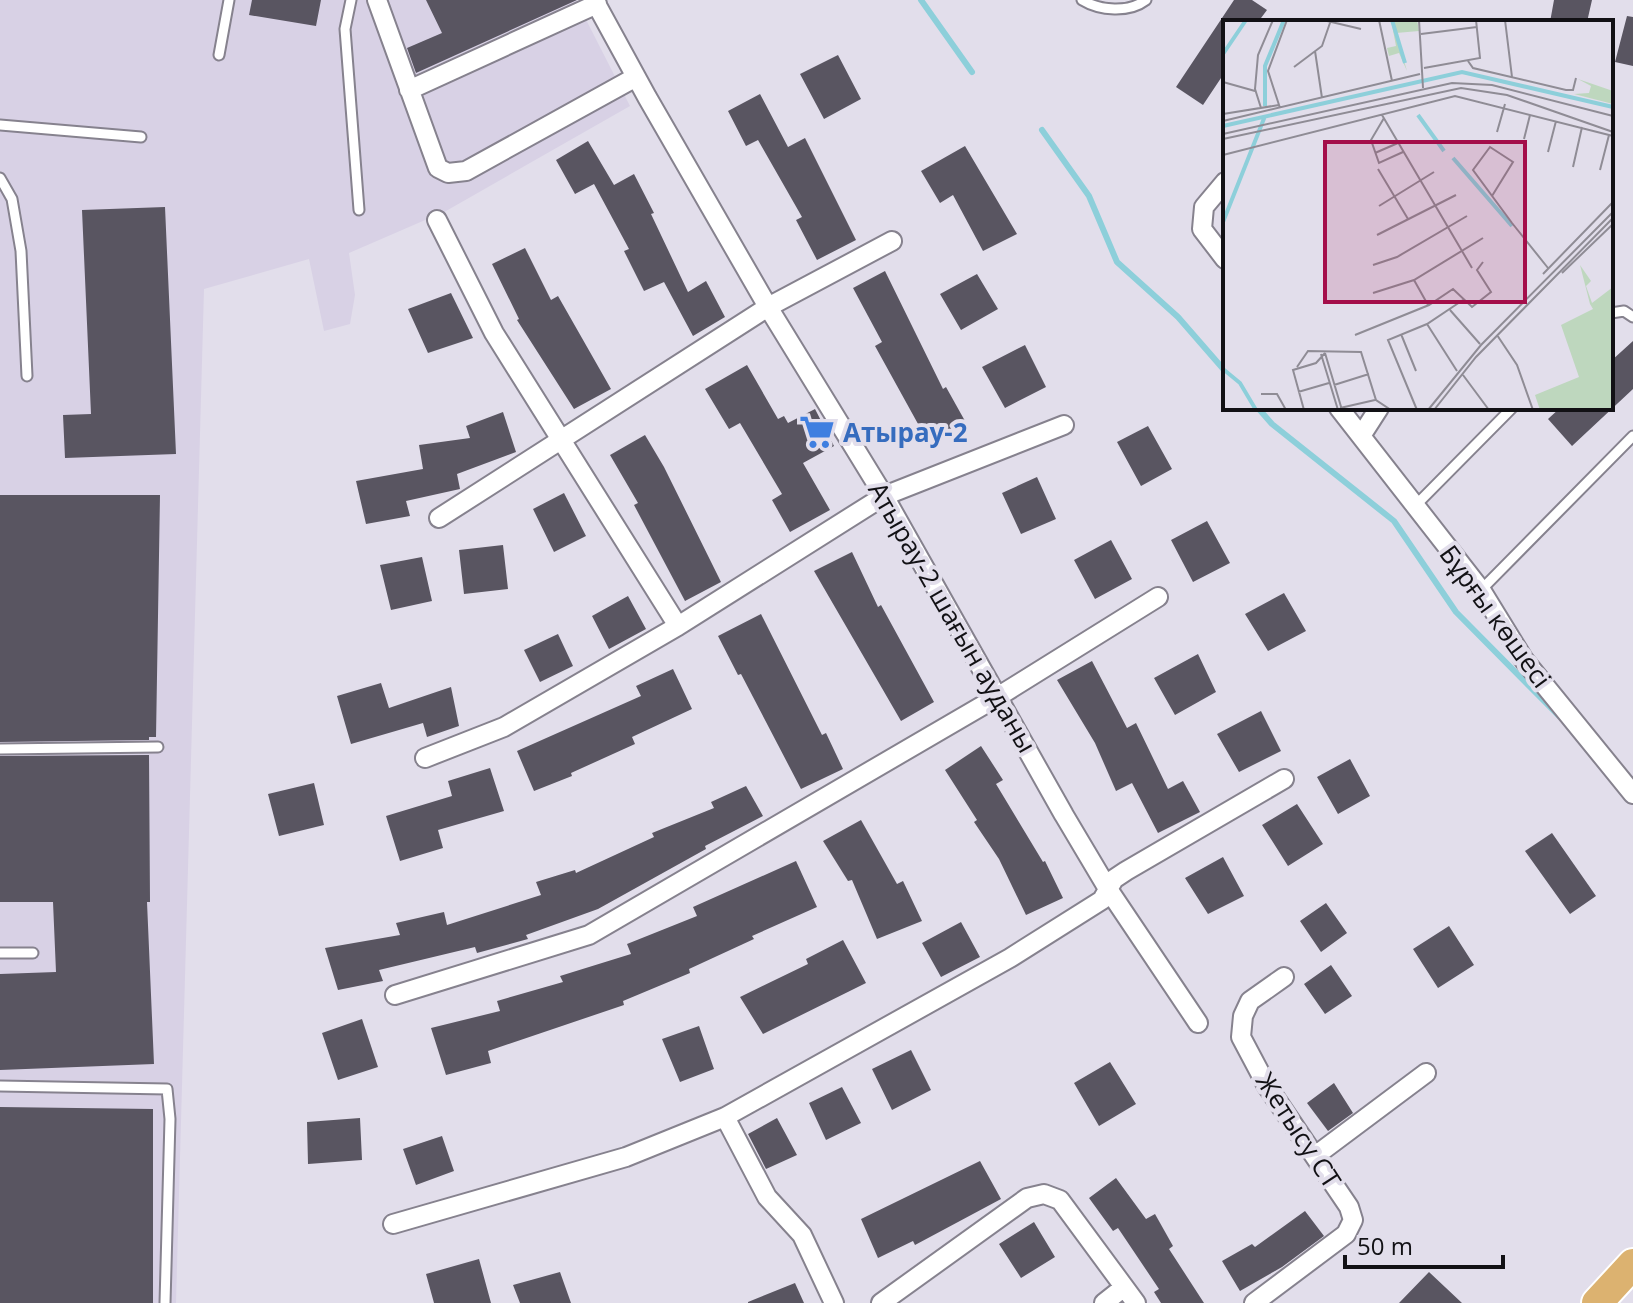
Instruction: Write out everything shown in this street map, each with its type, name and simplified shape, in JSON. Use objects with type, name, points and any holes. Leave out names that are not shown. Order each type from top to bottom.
[{"type":"main road","points":[[1597,1303],[1633,1264]]},
{"type":"street","points":[[377,0],[438,168],[448,173],[466,171],[636,77]]},
{"type":"street","points":[[409,90],[596,2]]},
{"type":"street","name":"Атырау-2 шағын ауданы","points":[[596,2],[768,307],[884,496],[1108,889],[1198,1023]]},
{"type":"street","points":[[1223,184],[1204,207],[1202,229],[1223,256]]},
{"type":"street","points":[[437,220],[494,333],[678,626]]},
{"type":"street","points":[[439,518],[768,307],[892,241]]},
{"type":"street","name":"Бұрғы көшесі","points":[[1341,410],[1481,590],[1524,660],[1633,794]]},
{"type":"street","points":[[1361,436],[1378,410]]},
{"type":"street","points":[[425,758],[504,727],[678,626],[884,496],[1064,425]]},
{"type":"street","points":[[395,995],[589,935],[999,696],[1158,597]]},
{"type":"street","points":[[393,1224],[626,1157],[725,1117],[1010,958],[1102,900],[1114,879],[1126,871],[1284,779]]},
{"type":"street","name":"Жетысу СТ","points":[[1254,1303],[1346,1234],[1353,1220],[1349,1207],[1267,1086],[1241,1037],[1243,1016],[1250,1001],[1284,977]]},
{"type":"street","points":[[1315,1156],[1426,1073]]},
{"type":"street","points":[[725,1117],[767,1197],[802,1235],[834,1303]]},
{"type":"street","points":[[881,1303],[1027,1198],[1044,1194],[1060,1200],[1136,1303]]},
{"type":"street","points":[[1104,1303],[1123,1288]]},
{"type":"lane","points":[[219,55],[229,0]]},
{"type":"lane","points":[[351,0],[345,29],[359,210]]},
{"type":"lane","points":[[1082,0],[1106,9],[1124,8],[1146,0]]},
{"type":"lane","points":[[0,125],[141,137]]},
{"type":"lane","points":[[0,178],[12,199],[21,251],[27,376]]},
{"type":"lane","points":[[1613,313],[1624,311],[1633,317]]},
{"type":"lane","points":[[1415,506],[1510,410]]},
{"type":"lane","points":[[1481,590],[1633,436]]},
{"type":"lane","points":[[0,749],[158,747]]},
{"type":"lane","points":[[0,953],[33,953]]},
{"type":"lane","points":[[0,1086],[167,1089],[170,1119],[165,1303]]},
{"type":"shaded area","points":[[0,0],[576,0],[630,106],[446,211],[349,253],[355,295],[350,324],[324,331],[309,259],[204,289],[176,1303],[0,1303]]},
{"type":"building","points":[[252,0],[321,0],[316,26],[249,15]]},
{"type":"building","points":[[426,0],[577,0],[416,73],[407,48],[442,33]]},
{"type":"building","points":[[1234,0],[1252,0],[1267,10],[1260,20],[1223,20],[1223,75],[1203,105],[1176,87]]},
{"type":"building","points":[[1554,0],[1592,0],[1587,20],[1550,20]]},
{"type":"building","points":[[1627,16],[1633,17],[1633,66],[1615,62]]},
{"type":"building","points":[[838,55],[861,99],[824,119],[800,74]]},
{"type":"building","points":[[760,94],[788,147],[805,138],[856,240],[817,260],[796,220],[802,217],[758,140],[746,146],[728,111]]},
{"type":"building","points":[[588,141],[614,185],[634,174],[688,292],[706,281],[725,317],[693,336],[664,282],[644,291],[624,251],[629,249],[594,184],[575,194],[556,160]]},
{"type":"building","points":[[965,146],[1017,234],[983,251],[953,195],[940,203],[921,171]]},
{"type":"building","points":[[165,207],[176,454],[65,458],[63,415],[91,414],[82,210]]},
{"type":"building","points":[[525,248],[551,300],[558,296],[611,389],[574,409],[517,320],[492,264]]},
{"type":"building","points":[[885,271],[943,389],[946,387],[965,421],[928,442],[875,346],[882,342],[853,288]]},
{"type":"building","points":[[977,274],[998,309],[961,330],[940,294]]},
{"type":"building","points":[[451,293],[473,338],[428,353],[408,309]]},
{"type":"building","points":[[1633,341],[1633,389],[1613,408],[1613,359]]},
{"type":"building","points":[[1025,345],[1046,387],[1005,408],[982,367]]},
{"type":"building","points":[[747,365],[778,419],[784,416],[788,423],[815,409],[834,446],[803,463],[830,510],[790,532],[772,500],[782,494],[740,423],[729,429],[705,389]]},
{"type":"building","points":[[1558,410],[1611,410],[1572,446],[1548,419]]},
{"type":"building","points":[[503,412],[516,452],[457,474],[460,489],[406,501],[410,516],[366,524],[356,481],[423,469],[419,445],[470,438],[466,426]]},
{"type":"building","points":[[1148,426],[1172,469],[1141,486],[1117,442]]},
{"type":"building","points":[[645,435],[721,582],[685,601],[634,505],[638,503],[610,455]]},
{"type":"building","points":[[1037,477],[1056,519],[1021,534],[1002,493]]},
{"type":"building","points":[[564,493],[586,536],[554,552],[533,509]]},
{"type":"building","points":[[0,495],[160,495],[156,737],[149,737],[149,740],[0,742]]},
{"type":"building","points":[[1207,521],[1230,563],[1193,582],[1171,540]]},
{"type":"building","points":[[1111,540],[1132,579],[1095,599],[1074,560]]},
{"type":"building","points":[[503,545],[508,589],[464,594],[459,550]]},
{"type":"building","points":[[852,552],[878,607],[881,605],[934,702],[901,721],[814,571]]},
{"type":"building","points":[[422,557],[432,601],[391,610],[380,565]]},
{"type":"building","points":[[1284,593],[1306,631],[1268,651],[1245,614]]},
{"type":"building","points":[[628,596],[646,629],[609,649],[592,616]]},
{"type":"building","points":[[761,614],[822,735],[826,733],[843,769],[801,789],[718,636]]},
{"type":"building","points":[[558,634],[573,666],[540,682],[524,650]]},
{"type":"building","points":[[1198,654],[1216,692],[1175,715],[1154,678]]},
{"type":"building","points":[[1092,661],[1127,728],[1136,723],[1168,789],[1183,781],[1200,812],[1158,833],[1132,783],[1116,791],[1095,743],[1057,680]]},
{"type":"building","points":[[673,669],[692,709],[632,737],[635,744],[571,773],[572,776],[534,791],[517,751],[641,696],[636,686]]},
{"type":"building","points":[[381,683],[389,708],[451,687],[459,726],[427,737],[423,723],[351,744],[337,696]]},
{"type":"building","points":[[1261,711],[1281,751],[1239,772],[1217,734]]},
{"type":"building","points":[[981,746],[1003,780],[996,784],[1045,861],[1063,898],[1026,915],[999,859],[945,770]]},
{"type":"building","points":[[149,755],[150,902],[147,902],[154,1064],[0,1070],[0,974],[56,972],[53,902],[0,902],[0,756]]},
{"type":"building","points":[[1350,759],[1370,796],[1338,814],[1317,777]]},
{"type":"building","points":[[490,768],[504,811],[438,830],[443,848],[400,861],[386,816],[452,796],[448,781]]},
{"type":"building","points":[[314,783],[324,825],[279,836],[268,794]]},
{"type":"building","points":[[746,786],[763,816],[598,909],[526,935],[528,939],[477,953],[475,947],[379,970],[383,981],[338,990],[325,948],[400,935],[396,923],[444,912],[447,925],[541,895],[536,882],[575,870],[576,873],[654,837],[652,833],[714,808],[711,802]]},
{"type":"building","points":[[1297,804],[1323,844],[1288,866],[1262,825]]},
{"type":"building","points":[[861,820],[897,884],[903,881],[922,921],[877,939],[852,880],[848,881],[823,841]]},
{"type":"building","points":[[1552,833],[1596,896],[1570,914],[1525,851]]},
{"type":"building","points":[[1223,857],[1244,896],[1208,914],[1185,878]]},
{"type":"building","points":[[796,861],[817,907],[752,936],[754,939],[689,969],[690,973],[623,1001],[624,1005],[488,1051],[491,1063],[446,1075],[431,1028],[500,1011],[497,1001],[563,982],[560,976],[631,954],[627,944],[697,916],[693,907]]},
{"type":"building","points":[[1326,903],[1347,933],[1321,952],[1300,921]]},
{"type":"building","points":[[961,922],[980,957],[941,977],[922,943]]},
{"type":"building","points":[[1449,926],[1474,965],[1438,988],[1413,949]]},
{"type":"building","points":[[843,940],[866,983],[763,1034],[740,997],[808,964],[806,959]]},
{"type":"building","points":[[1331,965],[1352,996],[1325,1014],[1304,984]]},
{"type":"building","points":[[362,1019],[378,1067],[338,1080],[322,1033]]},
{"type":"building","points":[[699,1026],[714,1069],[680,1082],[662,1039]]},
{"type":"building","points":[[911,1050],[931,1090],[892,1110],[872,1069]]},
{"type":"building","points":[[1110,1062],[1136,1104],[1099,1126],[1074,1083]]},
{"type":"building","points":[[1334,1083],[1353,1113],[1328,1131],[1307,1103]]},
{"type":"building","points":[[842,1087],[861,1123],[826,1140],[809,1103]]},
{"type":"building","points":[[0,1107],[153,1109],[153,1303],[0,1303]]},
{"type":"building","points":[[360,1118],[362,1160],[308,1164],[307,1122]]},
{"type":"building","points":[[777,1118],[797,1155],[766,1169],[748,1134]]},
{"type":"building","points":[[442,1136],[454,1171],[416,1185],[403,1149]]},
{"type":"building","points":[[980,1161],[1001,1199],[915,1245],[913,1241],[878,1258],[861,1219]]},
{"type":"building","points":[[1116,1178],[1146,1219],[1155,1214],[1173,1246],[1169,1249],[1204,1303],[1161,1303],[1154,1292],[1159,1289],[1118,1228],[1113,1231],[1089,1198]]},
{"type":"building","points":[[1305,1211],[1324,1236],[1282,1267],[1240,1291],[1222,1261],[1252,1244],[1255,1247]]},
{"type":"building","points":[[1034,1222],[1055,1257],[1021,1278],[999,1244]]},
{"type":"building","points":[[479,1259],[491,1303],[434,1303],[426,1274]]},
{"type":"building","points":[[560,1272],[571,1303],[520,1303],[513,1285]]},
{"type":"building","points":[[1429,1272],[1462,1303],[1399,1303]]},
{"type":"building","points":[[795,1283],[804,1303],[748,1303],[748,1302]]},
{"type":"waterway","points":[[921,0],[972,72]]},
{"type":"waterway","points":[[1042,130],[1089,196],[1117,262],[1178,317],[1223,369]]},
{"type":"waterway","points":[[1260,410],[1272,424],[1394,521],[1456,612],[1559,716]]},
{"type":"place","name":"Атырау-2","points":[[817,432]]}]
